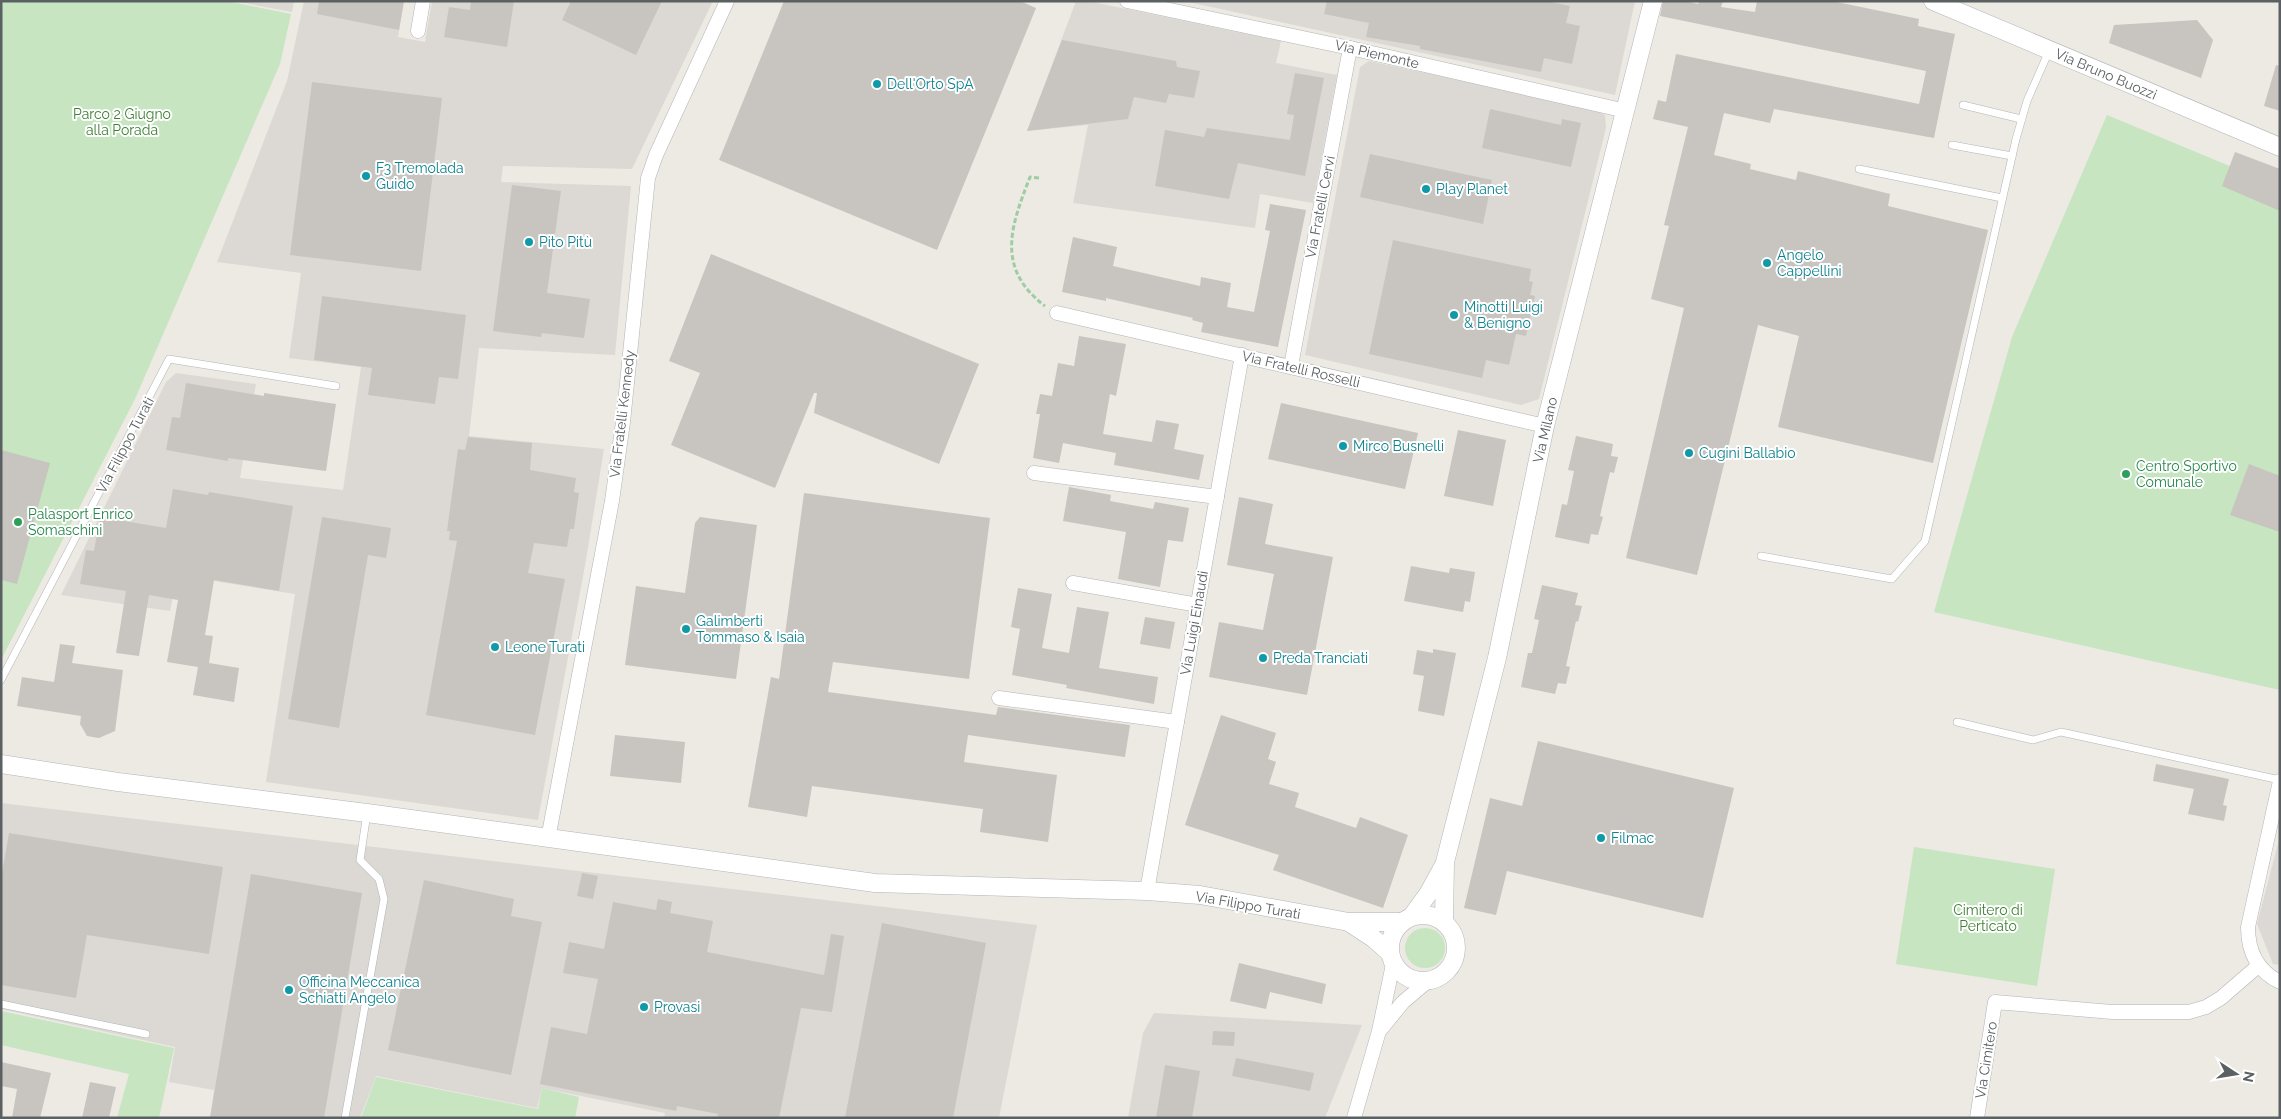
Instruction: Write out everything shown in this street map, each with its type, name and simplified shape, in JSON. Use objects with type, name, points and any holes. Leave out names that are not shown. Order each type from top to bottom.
[{"type":"street","points":[[418,31],[423,1]]},
{"type":"street","name":"Via Fratelli Kennedy","points":[[548,839],[612,501],[623,422],[646,186],[656,155],[727,1]]},
{"type":"street","name":"Via Piemonte","points":[[1127,1],[1350,48],[1626,111]]},
{"type":"street","name":"Via Milano","points":[[1444,921],[1446,862],[1497,658],[1545,426],[1653,1]]},
{"type":"street","name":"Via Bruno Buozzi","points":[[1933,1],[2280,147]]},
{"type":"street","name":"Via Fratelli Cervi","points":[[1291,366],[1350,48]]},
{"type":"street","name":"Via Fratelli Rosselli","points":[[1057,313],[1545,426]]},
{"type":"street","name":"Via Luigi Einaudi","points":[[1146,891],[1242,355]]},
{"type":"street","points":[[1034,472],[1217,497]]},
{"type":"street","points":[[1073,583],[1198,604]]},
{"type":"street","points":[[999,698],[1177,722]]},
{"type":"street","name":"Via Filippo Turati","points":[[1,764],[118,782],[367,813],[875,883],[1146,891],[1200,895],[1349,922],[1407,919]]},
{"type":"street","points":[[2280,781],[2248,920],[2249,941],[2258,966],[2280,982]]},
{"type":"street","name":"Via Milano","points":[[1407,919],[1428,894],[1446,862]]},
{"type":"street","points":[[1354,1118],[1379,1031],[1391,958],[1391,937],[1407,919],[1428,915],[1444,921],[1454,935],[1457,951],[1454,962],[1438,978],[1428,981],[1417,981],[1408,978],[1391,958]]},
{"type":"street","name":"Via Filippo Turati","points":[[1349,922],[1373,938],[1391,958]]},
{"type":"street","name":"Via Cimitero","points":[[1977,1118],[1995,1002],[2106,1012],[2190,1012],[2221,998],[2258,966]]},
{"type":"street","points":[[1379,1031],[1403,1002],[1428,981]]},
{"type":"lane","points":[[1760,556],[1892,580],[1925,541],[2012,156],[2027,101],[2050,50]]},
{"type":"lane","points":[[1963,105],[2022,119]]},
{"type":"lane","points":[[1952,145],[2012,156]]},
{"type":"lane","points":[[1859,169],[2002,198]]},
{"type":"lane","name":"Via Filippo Turati","points":[[1,680],[170,359],[336,386]]},
{"type":"lane","points":[[1957,722],[2033,740],[2061,732],[2280,781]]},
{"type":"lane","points":[[345,1118],[384,900],[379,880],[360,860],[367,813]]},
{"type":"lane","points":[[1,1004],[146,1034]]},
{"type":"path","points":[[1038,178],[1030,178],[1013,223],[1011,253],[1018,277],[1043,305],[1057,313]]},
{"type":"shaded area","points":[[233,1],[294,1],[292,12]]},
{"type":"shaded area","points":[[304,1],[404,1],[398,37],[425,42],[432,1],[713,1],[632,169],[503,166],[501,182],[631,186],[615,355],[479,348],[469,436],[604,449],[586,560],[538,820],[266,782],[295,594],[177,575],[170,611],[61,595],[166,382],[176,373],[256,384],[240,478],[343,490],[361,367],[289,358],[301,273],[217,262],[287,81]]},
{"type":"shaded area","points":[[1076,1],[1088,1],[1281,41],[1276,63],[1337,75],[1313,203],[1260,194],[1255,228],[1073,203],[1088,125],[1027,131]]},
{"type":"shaded area","points":[[1184,1],[1635,1],[1615,95]]},
{"type":"shaded area","points":[[1369,61],[1594,109],[1605,115],[1606,128],[1539,399],[1521,405],[1305,355],[1360,67]]},
{"type":"shaded area","points":[[1,803],[1037,925],[999,1118],[664,1118],[665,1113],[542,1088],[537,1108],[376,1076],[360,1118],[210,1118],[214,1090],[169,1082],[175,1047],[1,1009]]},
{"type":"shaded area","points":[[2280,836],[2280,965],[2273,964],[2257,924]]},
{"type":"shaded area","points":[[1154,1013],[1362,1025],[1325,1118],[1128,1118],[1143,1033]]},
{"type":"green space","name":"Parco 2 Giugno alla Porada","points":[[1,1],[226,1],[291,14],[280,64],[135,399],[1,660]]},
{"type":"green space","name":"Centro Sportivo Comunale","points":[[2107,115],[2280,187],[2280,690],[1934,612],[2012,337]]},
{"type":"green space","name":"Cimitero di Perticato","points":[[1914,847],[2055,869],[2037,986],[1896,964]]},
{"type":"green space","points":[[1429,928],[1436,931],[1442,937],[1445,948],[1444,956],[1436,965],[1429,968],[1421,968],[1414,965],[1406,956],[1405,944],[1408,937],[1417,929]]},
{"type":"green space","points":[[1,1011],[174,1048],[159,1118],[117,1118],[129,1074],[1,1045]]},
{"type":"green space","points":[[376,1077],[538,1109],[542,1088],[579,1097],[575,1118],[361,1118]]},
{"type":"building","points":[[319,1],[404,1],[399,30],[317,14]]},
{"type":"building","points":[[471,1],[514,1],[507,47],[444,37],[449,7],[470,10]]},
{"type":"building","points":[[571,1],[662,1],[636,55],[562,20]]},
{"type":"building","name":"Dell'Orto SpA","points":[[784,1],[1020,1],[1036,8],[937,250],[719,160]]},
{"type":"building","points":[[1327,1],[1546,1],[1570,6],[1566,23],[1580,26],[1572,64],[1544,58],[1541,72],[1420,49],[1420,46],[1366,37],[1369,23],[1324,14]]},
{"type":"building","points":[[1663,1],[1685,1],[1698,4],[1700,1],[1723,1],[1721,7],[1755,12],[1757,1],[1832,1],[1919,19],[1918,26],[1955,34],[1934,138],[1774,109],[1770,123],[1724,113],[1714,155],[1751,164],[1750,169],[1796,180],[1798,171],[1890,194],[1888,206],[1988,230],[1933,463],[1778,427],[1799,336],[1758,325],[1697,575],[1626,558],[1684,308],[1651,299],[1669,226],[1664,225],[1688,127],[1653,119],[1658,100],[1666,102],[1676,54],[1919,104],[1926,71],[1660,16]]},
{"type":"building","points":[[2197,20],[2213,40],[2201,78],[2109,43],[2114,25]]},
{"type":"building","points":[[1062,40],[1176,61],[1177,67],[1200,71],[1194,98],[1169,94],[1166,103],[1134,97],[1128,119],[1027,131]]},
{"type":"building","points":[[2276,65],[2280,66],[2280,111],[2264,106]]},
{"type":"building","points":[[1295,73],[1324,78],[1305,176],[1238,163],[1229,199],[1155,186],[1165,130],[1204,137],[1207,128],[1290,140],[1294,115],[1287,114]]},
{"type":"building","name":"F3 Tremolada Guido","points":[[312,82],[442,98],[421,271],[290,255]]},
{"type":"building","points":[[1490,109],[1561,125],[1562,119],[1581,123],[1571,167],[1482,148]]},
{"type":"building","points":[[2235,152],[2280,169],[2280,211],[2222,186]]},
{"type":"building","name":"Play Planet","points":[[1370,154],[1492,180],[1483,224],[1360,197]]},
{"type":"building","name":"Pito Pitù","points":[[512,185],[561,191],[547,293],[590,299],[584,338],[542,333],[541,337],[493,331]]},
{"type":"building","points":[[1270,204],[1306,210],[1278,347],[1201,332],[1203,323],[1192,320],[1193,318],[1106,298],[1106,301],[1062,292],[1073,237],[1117,247],[1113,266],[1200,286],[1201,277],[1231,283],[1227,307],[1254,312],[1270,231],[1265,230]]},
{"type":"building","name":"Minotti Luigi & Benigno","points":[[1393,240],[1531,269],[1529,281],[1533,282],[1530,295],[1535,296],[1526,336],[1516,334],[1509,365],[1486,360],[1482,378],[1369,354]]},
{"type":"building","points":[[711,254],[979,364],[939,464],[814,413],[817,393],[814,393],[775,488],[671,445],[700,373],[669,361]]},
{"type":"building","points":[[322,296],[466,315],[458,379],[439,377],[435,404],[368,395],[372,368],[314,360]]},
{"type":"building","points":[[1079,336],[1126,344],[1116,396],[1110,394],[1103,434],[1152,442],[1156,420],[1179,424],[1174,449],[1204,455],[1199,480],[1114,465],[1116,453],[1063,443],[1059,463],[1033,458],[1040,414],[1036,414],[1040,394],[1052,396],[1058,363],[1074,366]]},
{"type":"building","points":[[186,383],[264,396],[264,393],[336,404],[326,471],[228,458],[228,461],[166,450],[172,417],[180,418]]},
{"type":"building","name":"Mirco Busnelli","points":[[1281,403],[1418,433],[1405,489],[1268,459]]},
{"type":"building","points":[[1458,430],[1506,440],[1493,506],[1444,496]]},
{"type":"building","points":[[1576,436],[1613,444],[1611,456],[1618,457],[1614,473],[1610,472],[1600,516],[1603,517],[1598,535],[1591,534],[1589,544],[1555,537],[1562,504],[1567,505],[1574,471],[1568,470]]},
{"type":"building","points":[[468,437],[532,443],[530,470],[576,478],[574,492],[579,493],[574,529],[570,529],[567,547],[534,543],[528,573],[565,579],[535,735],[426,715],[457,541],[449,540],[450,531],[447,531],[458,449],[465,450]]},
{"type":"building","name":"Palasport Enrico Somaschini","points":[[1,450],[50,463],[17,584],[1,580]]},
{"type":"building","points":[[2249,464],[2280,476],[2280,532],[2230,515]]},
{"type":"building","points":[[1069,487],[1111,495],[1110,501],[1153,509],[1155,502],[1189,508],[1183,542],[1168,540],[1160,587],[1118,579],[1126,532],[1063,521]]},
{"type":"building","points":[[173,489],[208,495],[209,492],[293,506],[279,591],[214,580],[205,635],[213,636],[209,663],[239,668],[234,702],[193,695],[198,667],[167,662],[178,600],[149,595],[139,656],[116,653],[126,591],[80,584],[86,550],[94,551],[100,517],[166,528]]},
{"type":"building","points":[[804,493],[990,518],[969,679],[833,662],[828,692],[996,715],[998,707],[1130,725],[1125,757],[968,735],[964,762],[1057,775],[1048,842],[980,832],[983,809],[812,786],[807,817],[748,807],[771,677],[779,679]]},
{"type":"building","points":[[1239,497],[1273,504],[1265,544],[1333,557],[1307,695],[1209,677],[1219,622],[1263,630],[1274,574],[1227,565]]},
{"type":"building","points":[[322,517],[391,528],[386,558],[368,555],[339,728],[288,719]]},
{"type":"building","name":"Galimberti Tommaso & Isaia","points":[[700,517],[757,525],[736,679],[625,665],[636,586],[685,593],[695,523]]},
{"type":"building","points":[[1411,566],[1449,573],[1450,568],[1475,572],[1470,602],[1465,601],[1463,612],[1404,601]]},
{"type":"building","points":[[1542,585],[1578,593],[1575,605],[1582,606],[1578,622],[1576,621],[1566,666],[1570,667],[1566,684],[1558,683],[1555,694],[1521,687],[1528,653],[1532,653],[1539,620],[1534,619]]},
{"type":"building","points":[[1018,588],[1052,594],[1042,648],[1069,653],[1077,607],[1109,612],[1099,668],[1158,677],[1154,704],[1066,688],[1067,685],[1012,675],[1020,629],[1011,627]]},
{"type":"building","points":[[1145,617],[1175,622],[1170,649],[1140,644]]},
{"type":"building","points":[[60,644],[75,646],[72,663],[123,670],[115,731],[99,738],[87,736],[80,724],[81,716],[17,706],[22,677],[54,682]]},
{"type":"building","points":[[1433,649],[1456,653],[1444,716],[1418,711],[1424,676],[1413,674],[1417,650],[1433,653]]},
{"type":"building","points":[[1221,715],[1276,733],[1268,759],[1276,762],[1269,784],[1299,793],[1295,807],[1356,828],[1360,817],[1408,835],[1383,908],[1273,870],[1279,855],[1185,825]]},
{"type":"building","points":[[615,735],[685,742],[681,783],[610,776]]},
{"type":"building","name":"Filmac","points":[[1538,741],[1734,788],[1703,918],[1507,871],[1496,915],[1464,908],[1490,798],[1522,806]]},
{"type":"building","points":[[2156,764],[2229,779],[2223,805],[2227,806],[2224,821],[2188,814],[2194,789],[2153,781]]},
{"type":"building","points":[[9,833],[223,867],[209,954],[87,935],[76,998],[1,985],[1,879]]},
{"type":"building","points":[[582,873],[598,876],[593,899],[577,896]]},
{"type":"building","name":"Officina Meccanica Schiatti Angelo","points":[[251,874],[362,893],[324,1118],[210,1118]]},
{"type":"building","points":[[424,880],[514,899],[511,916],[542,922],[511,1075],[388,1050]]},
{"type":"building","points":[[658,899],[672,902],[670,913],[713,921],[707,952],[824,975],[831,934],[844,936],[832,1012],[801,1008],[779,1118],[717,1118],[718,1114],[677,1106],[676,1111],[540,1084],[551,1027],[587,1034],[598,979],[563,973],[569,942],[604,949],[613,902],[656,910]]},
{"type":"building","points":[[882,923],[986,943],[953,1118],[845,1118]]},
{"type":"building","points":[[1239,963],[1326,984],[1322,1004],[1270,992],[1266,1009],[1230,1001]]},
{"type":"building","points":[[1213,1031],[1235,1032],[1234,1046],[1212,1045]]},
{"type":"building","points":[[1236,1058],[1314,1073],[1310,1091],[1232,1076]]},
{"type":"building","points":[[1,1062],[51,1073],[40,1118],[12,1118],[17,1089],[1,1086]]},
{"type":"building","points":[[1165,1065],[1200,1071],[1192,1118],[1156,1118]]},
{"type":"building","points":[[90,1082],[116,1087],[109,1118],[82,1118]]},
{"type":"place","name":"Dell'Orto SpA","points":[[877,84]]},
{"type":"place","name":"F3 Tremolada Guido","points":[[366,176]]},
{"type":"place","name":"Play Planet","points":[[1426,189]]},
{"type":"place","name":"Pito Pitù","points":[[529,242]]},
{"type":"place","name":"Angelo Cappellini","points":[[1767,263]]},
{"type":"place","name":"Minotti Luigi & Benigno","points":[[1454,315]]},
{"type":"place","name":"Mirco Busnelli","points":[[1343,446]]},
{"type":"place","name":"Cugini Ballabio","points":[[1689,453]]},
{"type":"place","name":"Centro Sportivo Comunale","points":[[2126,474]]},
{"type":"place","name":"Palasport Enrico Somaschini","points":[[18,522]]},
{"type":"place","name":"Galimberti Tommaso & Isaia","points":[[686,629]]},
{"type":"place","name":"Leone Turati","points":[[495,647]]},
{"type":"place","name":"Preda Tranciati","points":[[1263,658]]},
{"type":"place","name":"Filmac","points":[[1601,838]]},
{"type":"place","name":"Officina Meccanica Schiatti Angelo","points":[[289,990]]},
{"type":"place","name":"Provasi","points":[[644,1007]]}]
